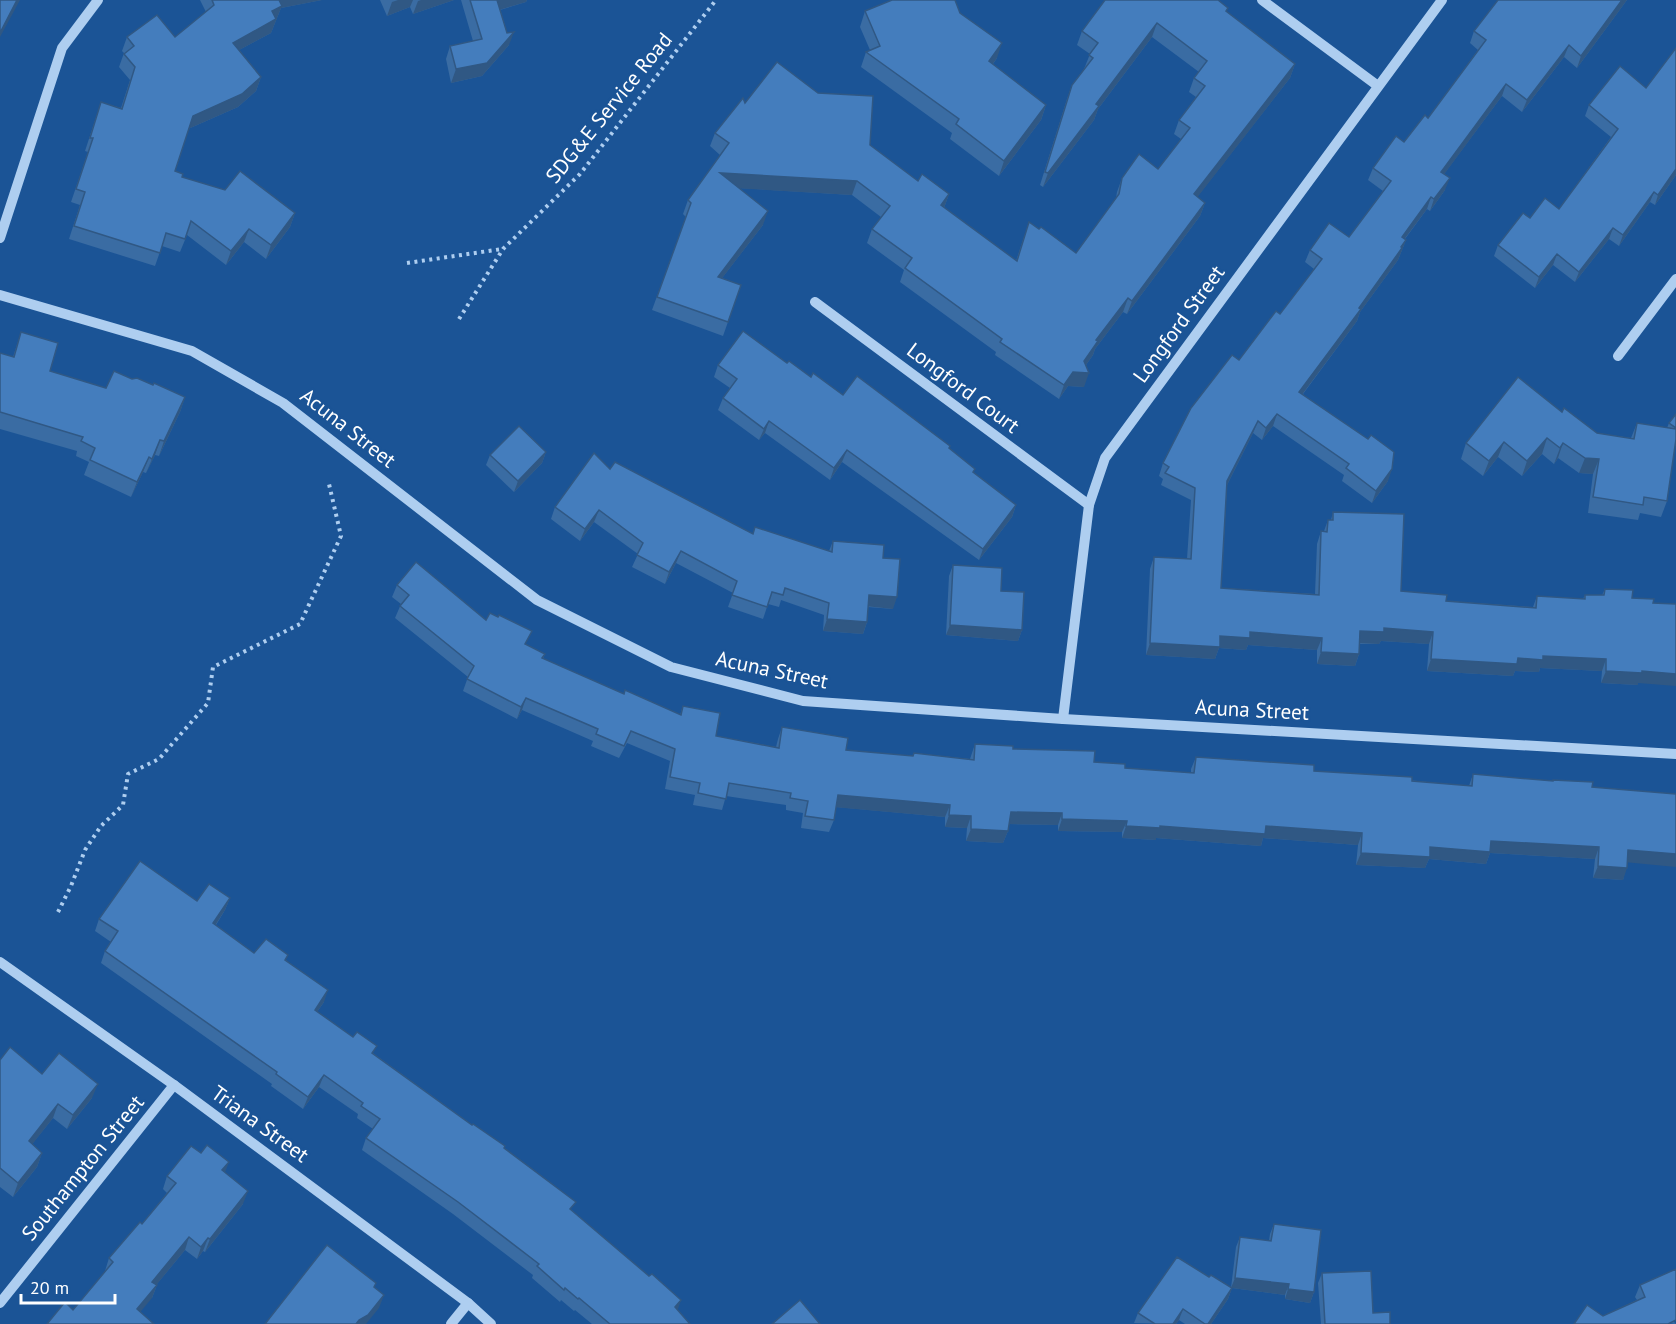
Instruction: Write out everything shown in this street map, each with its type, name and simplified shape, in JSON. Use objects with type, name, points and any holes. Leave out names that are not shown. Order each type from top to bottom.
[{"type":"street","points":[[0,238],[62,48],[98,0]]},
{"type":"street","points":[[1262,0],[1378,86]]},
{"type":"street","name":"Longford Street","points":[[1063,719],[1089,505],[1105,458],[1442,0]]},
{"type":"street","points":[[1618,356],[1676,279]]},
{"type":"street","name":"Acuna Street","points":[[0,295],[192,351],[283,402],[537,600],[671,667],[803,701],[1063,719],[1676,754]]},
{"type":"street","name":"Longford Court","points":[[815,302],[1089,505]]},
{"type":"street","name":"Triana Street","points":[[0,962],[174,1085],[468,1303],[491,1324]]},
{"type":"street","name":"Southampton Street","points":[[0,1303],[174,1085]]},
{"type":"street","points":[[451,1324],[468,1303]]},
{"type":"path","name":"SDG&E Service Road","points":[[459,319],[503,249],[580,174],[716,0]]},
{"type":"path","points":[[407,263],[503,249]]},
{"type":"path","points":[[58,912],[85,850],[101,826],[123,805],[128,774],[159,759],[208,702],[213,667],[300,624],[341,536],[329,484]]},
{"type":"building","points":[[0,0],[17,0],[0,33]]},
{"type":"building","points":[[212,0],[279,0],[282,6],[272,11],[276,19],[233,43],[261,77],[242,94],[193,116],[175,171],[183,174],[182,177],[225,190],[240,171],[295,213],[271,245],[249,229],[231,251],[191,221],[185,239],[166,233],[160,253],[74,226],[85,192],[76,189],[93,138],[90,138],[101,102],[122,109],[135,67],[124,54],[134,46],[127,37],[157,15],[175,37],[214,5]]},
{"type":"building","points":[[470,0],[497,0],[507,33],[514,32],[487,63],[456,69],[450,46],[482,39]]},
{"type":"building","points":[[892,0],[955,0],[960,13],[1002,43],[989,61],[1046,105],[1004,161],[956,124],[959,119],[866,52],[880,46],[865,11]]},
{"type":"building","points":[[1105,0],[1218,0],[1228,8],[1226,11],[1295,64],[1194,194],[1205,203],[1132,301],[1128,298],[1096,340],[1098,341],[1084,361],[1089,373],[1073,372],[1064,385],[1000,342],[1002,339],[905,268],[912,258],[872,229],[890,206],[857,181],[720,173],[768,211],[718,277],[741,285],[728,322],[657,297],[691,203],[688,200],[729,143],[715,133],[743,98],[745,103],[777,62],[818,93],[873,96],[870,145],[918,181],[922,174],[949,194],[941,205],[1017,261],[1029,222],[1039,229],[1041,227],[1076,253],[1119,194],[1122,178],[1139,154],[1158,169],[1190,128],[1179,120],[1205,86],[1194,78],[1207,61],[1157,23],[1096,104],[1099,106],[1048,173],[1045,172],[1072,85],[1093,58],[1089,55],[1098,43],[1082,31]]},
{"type":"building","points":[[1498,0],[1622,0],[1581,56],[1569,45],[1527,100],[1506,84],[1441,172],[1450,178],[1434,199],[1431,197],[1402,237],[1406,240],[1402,248],[1359,308],[1361,309],[1299,392],[1368,439],[1371,435],[1394,452],[1392,469],[1376,491],[1346,468],[1349,464],[1277,414],[1266,428],[1258,421],[1227,481],[1221,588],[1319,595],[1321,531],[1327,532],[1328,520],[1333,520],[1333,512],[1404,514],[1401,591],[1447,595],[1446,601],[1536,608],[1537,596],[1585,599],[1585,595],[1604,595],[1605,589],[1633,590],[1632,598],[1654,599],[1653,603],[1676,604],[1676,674],[1606,671],[1606,659],[1543,656],[1543,660],[1518,658],[1517,664],[1431,659],[1433,632],[1384,628],[1384,632],[1360,631],[1359,654],[1321,652],[1322,638],[1250,632],[1250,638],[1220,636],[1220,647],[1150,643],[1154,557],[1191,559],[1195,488],[1165,473],[1169,467],[1163,463],[1191,408],[1232,355],[1239,360],[1276,311],[1280,314],[1322,259],[1310,250],[1329,223],[1349,237],[1391,181],[1373,168],[1396,136],[1404,142],[1425,115],[1428,118],[1486,40],[1474,31]]},
{"type":"building","points":[[1676,48],[1676,169],[1658,195],[1654,192],[1623,235],[1613,228],[1579,272],[1557,254],[1539,277],[1498,245],[1523,213],[1530,218],[1545,198],[1559,209],[1618,129],[1589,105],[1620,66],[1646,88]]},
{"type":"building","points":[[743,331],[787,363],[789,361],[811,377],[813,373],[843,395],[857,376],[950,446],[949,448],[975,469],[973,472],[1016,505],[983,549],[847,450],[834,468],[769,421],[764,429],[723,398],[737,379],[718,365]]},
{"type":"building","points":[[21,332],[58,343],[50,371],[106,388],[114,371],[132,379],[137,378],[153,385],[154,383],[185,397],[164,441],[160,440],[152,459],[149,457],[137,482],[90,460],[95,448],[81,441],[83,437],[0,412],[0,353],[14,357]]},
{"type":"building","points":[[1518,377],[1562,412],[1564,408],[1597,433],[1634,439],[1637,423],[1676,429],[1667,501],[1644,497],[1643,505],[1593,497],[1599,459],[1585,458],[1563,443],[1560,448],[1547,438],[1527,461],[1504,442],[1489,461],[1466,443]]},
{"type":"building","points":[[1676,414],[1676,428],[1669,423]]},
{"type":"building","points":[[519,426],[546,452],[518,481],[490,455]]},
{"type":"building","points":[[594,453],[610,469],[615,462],[753,534],[755,527],[832,552],[833,541],[884,545],[883,558],[900,559],[897,597],[869,595],[867,622],[827,619],[829,603],[785,588],[783,595],[772,592],[767,607],[732,595],[737,581],[681,551],[669,572],[637,555],[643,543],[599,510],[585,529],[555,507]]},
{"type":"building","points":[[416,562],[486,620],[490,613],[498,617],[499,615],[532,631],[525,644],[545,654],[542,658],[624,694],[625,690],[681,715],[683,706],[720,713],[716,736],[779,748],[782,727],[848,738],[846,750],[913,756],[914,753],[974,760],[975,744],[1013,746],[1013,749],[1095,751],[1094,762],[1125,764],[1125,768],[1194,773],[1196,757],[1314,765],[1314,771],[1412,777],[1412,781],[1472,786],[1473,774],[1593,782],[1592,787],[1676,794],[1676,854],[1628,850],[1627,868],[1598,866],[1599,847],[1491,841],[1490,852],[1430,847],[1430,857],[1361,853],[1362,833],[1266,826],[1265,834],[1160,826],[1160,828],[1126,826],[1127,821],[1062,819],[1062,813],[1011,812],[1008,831],[971,829],[971,816],[949,815],[950,805],[838,795],[834,820],[805,816],[808,801],[790,798],[791,793],[729,783],[726,799],[698,793],[700,783],[670,777],[675,749],[631,731],[624,746],[596,734],[598,729],[526,698],[521,707],[467,679],[474,666],[400,606],[409,595],[397,585]]},
{"type":"building","points":[[953,565],[1002,568],[1001,591],[1024,592],[1022,630],[950,625]]},
{"type":"building","points":[[140,861],[197,901],[209,884],[230,898],[213,923],[254,953],[266,939],[288,955],[285,960],[328,990],[315,1010],[353,1037],[357,1032],[377,1046],[372,1053],[505,1146],[504,1148],[576,1202],[570,1209],[681,1300],[675,1307],[690,1324],[610,1324],[579,1298],[565,1288],[564,1290],[537,1266],[539,1264],[458,1202],[366,1138],[380,1119],[361,1106],[363,1103],[324,1075],[308,1097],[276,1074],[277,1072],[105,951],[118,931],[99,919]]},
{"type":"building","points":[[10,1047],[42,1074],[59,1053],[98,1084],[73,1115],[58,1104],[29,1141],[42,1153],[18,1183],[0,1168],[0,1060]]},
{"type":"building","points":[[207,1145],[229,1162],[222,1170],[248,1191],[210,1239],[208,1238],[201,1247],[189,1237],[152,1282],[157,1285],[137,1309],[154,1324],[47,1324],[65,1302],[73,1310],[113,1262],[109,1258],[140,1222],[142,1224],[176,1183],[167,1176],[191,1146],[201,1153]]},
{"type":"building","points":[[1274,1224],[1321,1230],[1314,1292],[1288,1289],[1289,1284],[1235,1278],[1240,1237],[1271,1241]]},
{"type":"building","points":[[327,1245],[376,1283],[374,1287],[384,1295],[368,1315],[356,1324],[265,1324]]},
{"type":"building","points":[[1177,1257],[1232,1288],[1208,1324],[1183,1309],[1173,1324],[1155,1324],[1138,1313]]},
{"type":"building","points":[[1676,1269],[1676,1320],[1668,1324],[1574,1324],[1587,1305],[1603,1316],[1645,1297],[1640,1285]]},
{"type":"building","points":[[1371,1271],[1373,1313],[1390,1312],[1390,1324],[1325,1324],[1322,1273]]},
{"type":"building","points":[[800,1300],[820,1324],[772,1324]]}]
